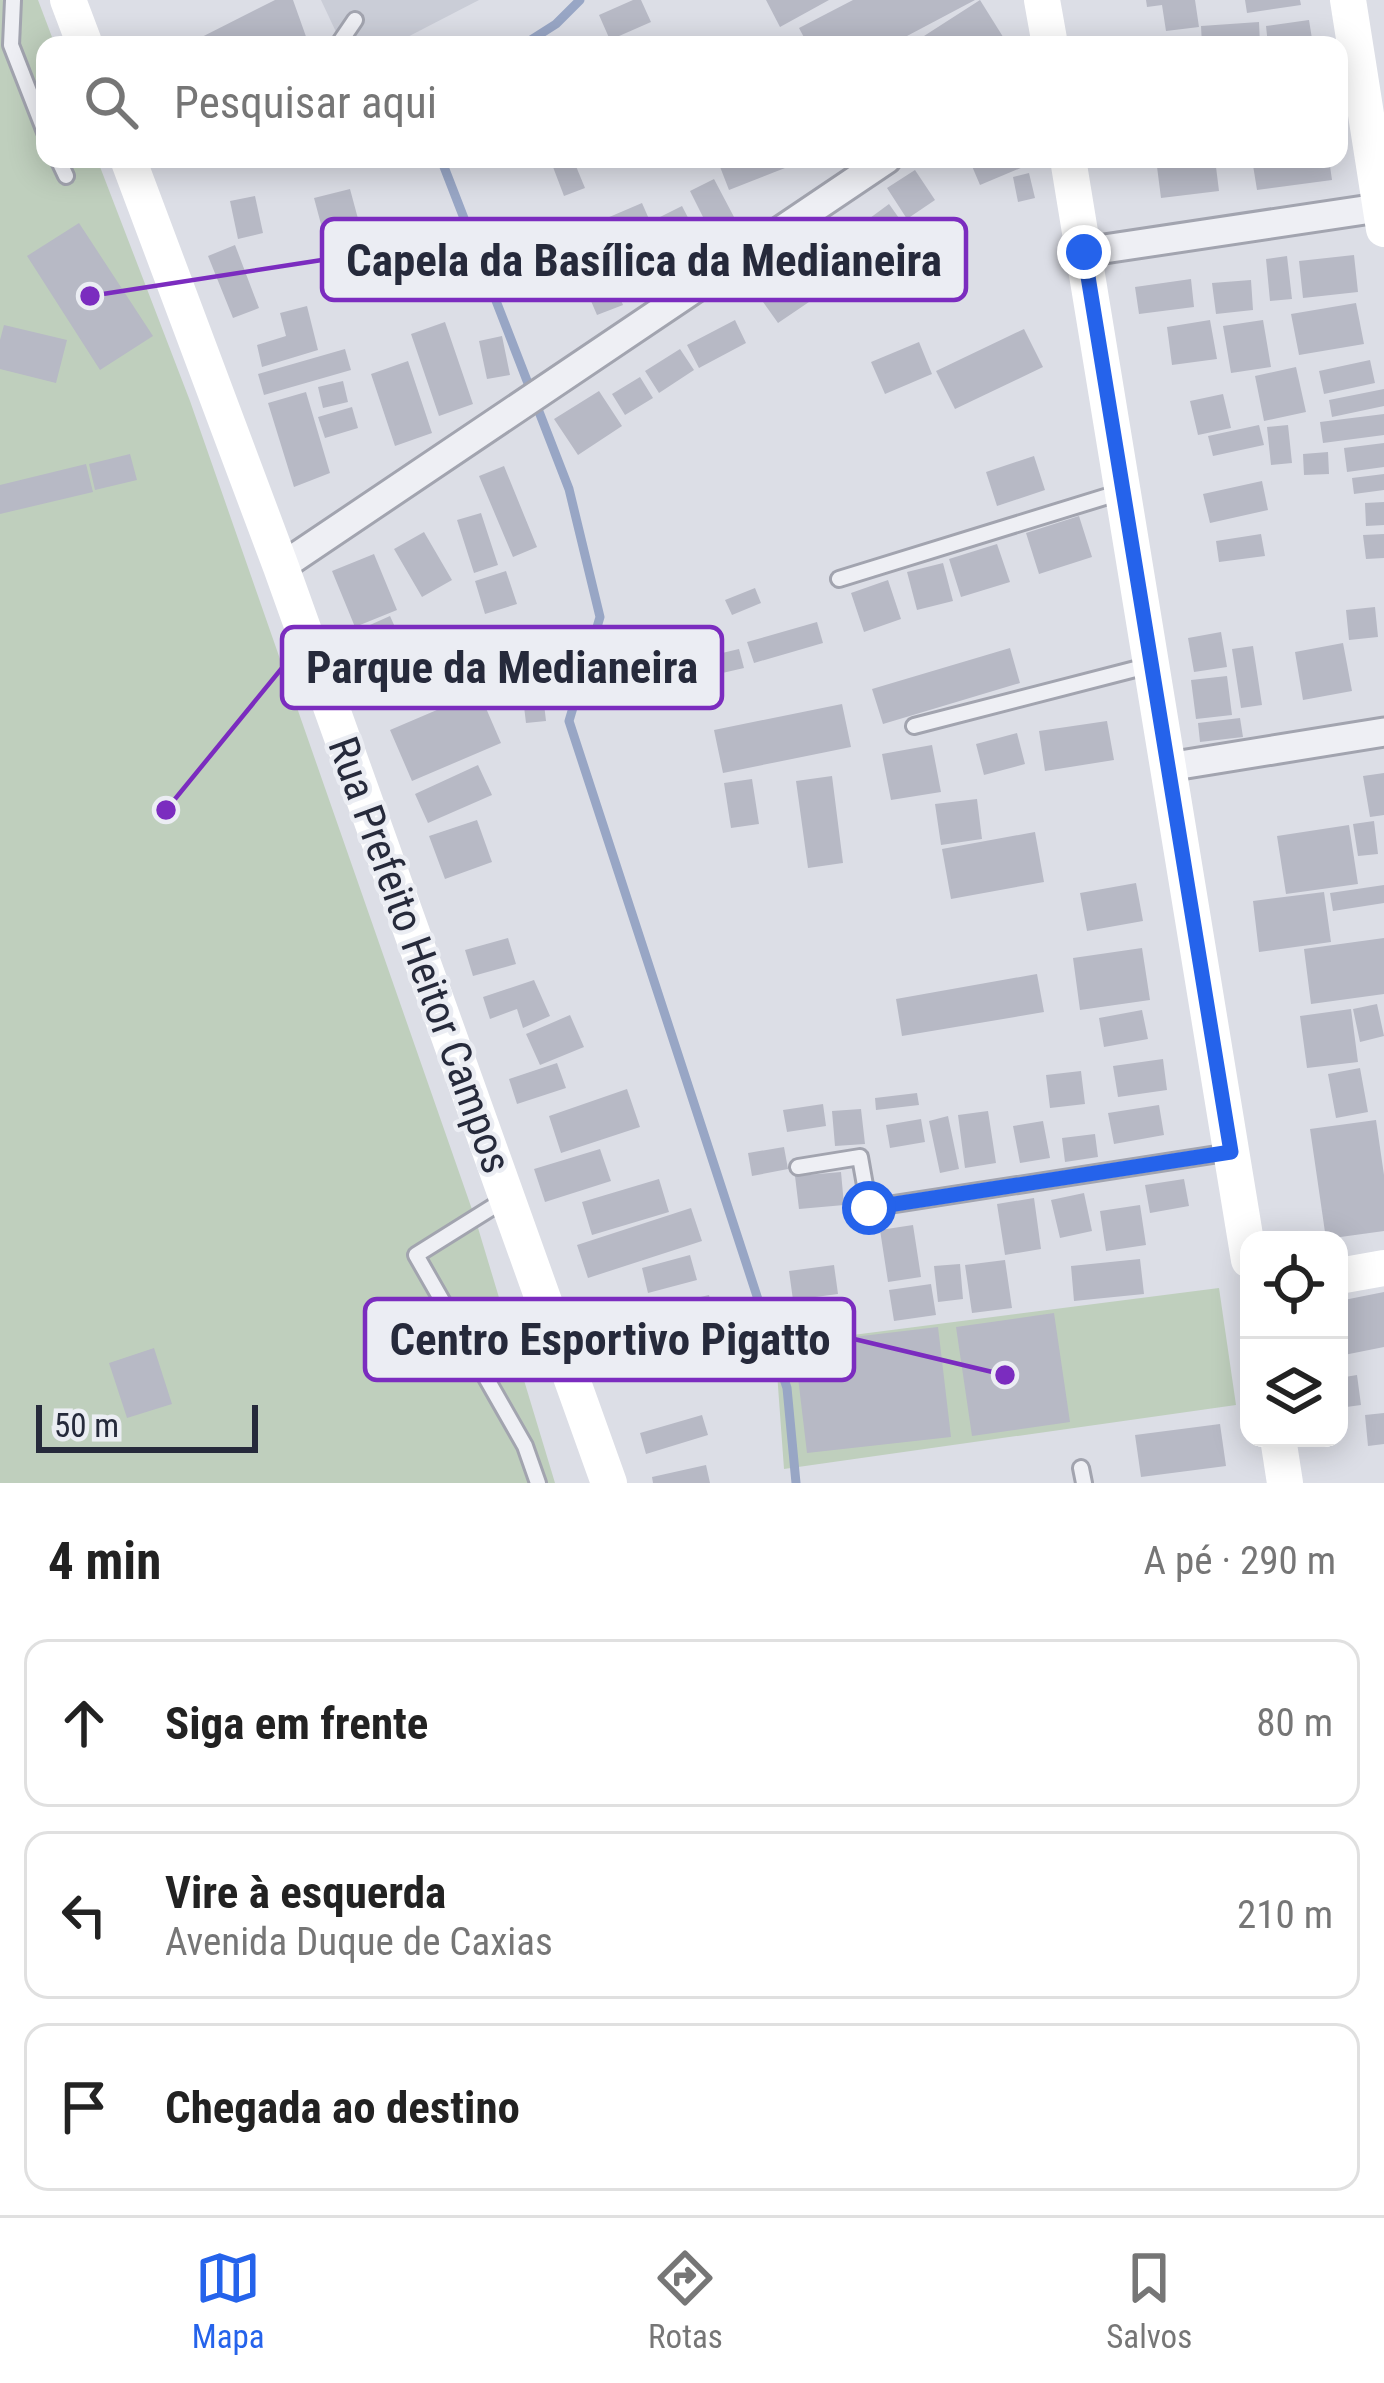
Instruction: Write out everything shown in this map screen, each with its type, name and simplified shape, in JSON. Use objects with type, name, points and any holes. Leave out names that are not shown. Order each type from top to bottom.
[{"type":"street","points":[[68,0],[82,36]]},
{"type":"street","points":[[1042,0],[1048,36]]},
{"type":"street","points":[[1084,252],[1383,214],[1348,0]]},
{"type":"street","name":"Rua Prefeito Heitor Campos","points":[[134,168],[609,1483]]},
{"type":"street","points":[[280,567],[873,168]]},
{"type":"street","points":[[1070,168],[1244,1231]]},
{"type":"street","points":[[1168,767],[1384,732]]},
{"type":"street","points":[[1348,1274],[1384,1268]]},
{"type":"street","points":[[1280,1447],[1286,1483]]},
{"type":"lane","points":[[13,0],[11,45],[36,109]]},
{"type":"lane","points":[[344,36],[355,20]]},
{"type":"lane","points":[[62,168],[66,176]]},
{"type":"lane","points":[[839,579],[1123,492]]},
{"type":"lane","points":[[914,726],[1151,664]]},
{"type":"lane","points":[[798,1167],[860,1157],[869,1208],[1231,1152]]},
{"type":"lane","points":[[507,1197],[416,1255],[525,1446],[538,1483]]},
{"type":"shaded area","points":[[321,0],[479,0],[409,36],[334,36],[337,34]]},
{"type":"green space","points":[[0,0],[38,0],[52,36],[36,36],[36,168],[100,168],[190,401],[475,1218],[555,1483],[0,1483]]},
{"type":"green space","points":[[1219,1288],[1236,1405],[784,1469],[775,1345]]},
{"type":"building","points":[[275,0],[293,0],[306,36],[204,36]]},
{"type":"building","points":[[641,0],[651,22],[608,36],[599,15]]},
{"type":"building","points":[[766,0],[829,0],[780,27]]},
{"type":"building","points":[[853,0],[975,0],[907,36],[803,36],[799,28]]},
{"type":"building","points":[[980,0],[1002,36],[924,36]]},
{"type":"building","points":[[1146,0],[1195,0],[1199,27],[1166,31],[1162,5],[1147,7]]},
{"type":"building","points":[[1245,0],[1300,0],[1301,5],[1247,13]]},
{"type":"building","points":[[1309,20],[1312,36],[1267,36],[1266,26]]},
{"type":"building","points":[[1259,22],[1260,36],[1202,36],[1201,26]]},
{"type":"building","points":[[553,168],[577,168],[585,188],[564,196]]},
{"type":"building","points":[[720,168],[785,168],[729,190]]},
{"type":"building","points":[[973,168],[1021,168],[980,185]]},
{"type":"building","points":[[1157,168],[1216,168],[1219,191],[1161,198]]},
{"type":"building","points":[[1253,168],[1330,168],[1332,180],[1257,190]]},
{"type":"building","points":[[915,170],[935,200],[907,219],[887,188]]},
{"type":"building","points":[[1029,173],[1035,198],[1018,202],[1013,177]]},
{"type":"building","points":[[714,179],[734,217],[709,229],[690,191]]},
{"type":"building","points":[[350,189],[374,278],[338,288],[314,198]]},
{"type":"building","points":[[255,196],[263,233],[238,239],[230,201]]},
{"type":"building","points":[[642,203],[659,242],[624,258],[607,218]]},
{"type":"building","points":[[889,204],[901,221],[883,235],[870,218]]},
{"type":"building","points":[[682,206],[700,241],[677,252],[660,217]]},
{"type":"building","points":[[79,223],[153,336],[100,370],[27,256]]},
{"type":"building","points":[[235,245],[259,308],[233,318],[208,256]]},
{"type":"building","points":[[1354,255],[1358,292],[1303,298],[1299,261]]},
{"type":"building","points":[[1287,256],[1292,299],[1270,301],[1266,259]]},
{"type":"building","points":[[605,262],[623,305],[597,315],[579,273]]},
{"type":"building","points":[[784,266],[809,302],[778,323],[753,288]]},
{"type":"building","points":[[1191,279],[1194,307],[1139,314],[1135,287]]},
{"type":"building","points":[[1251,280],[1253,310],[1216,314],[1212,283]]},
{"type":"building","points":[[1356,303],[1364,344],[1299,355],[1291,314]]},
{"type":"building","points":[[307,306],[318,350],[262,367],[257,345],[286,336],[280,313]]},
{"type":"building","points":[[735,320],[746,343],[699,368],[687,345]]},
{"type":"building","points":[[1210,320],[1217,359],[1172,365],[1167,327]]},
{"type":"building","points":[[1263,320],[1271,367],[1231,373],[1223,326]]},
{"type":"building","points":[[445,322],[473,404],[439,416],[411,334]]},
{"type":"building","points":[[4,325],[67,340],[56,383],[0,369]]},
{"type":"building","points":[[1024,329],[1043,367],[955,409],[936,371]]},
{"type":"building","points":[[502,336],[510,375],[487,379],[479,341]]},
{"type":"building","points":[[919,342],[932,374],[885,394],[871,362]]},
{"type":"building","points":[[345,349],[351,370],[264,395],[258,374]]},
{"type":"building","points":[[680,349],[694,370],[659,393],[645,371]]},
{"type":"building","points":[[1370,360],[1375,383],[1324,394],[1319,371]]},
{"type":"building","points":[[408,361],[432,433],[395,446],[371,374]]},
{"type":"building","points":[[1296,367],[1306,412],[1264,421],[1255,376]]},
{"type":"building","points":[[640,377],[653,398],[625,415],[612,394]]},
{"type":"building","points":[[343,381],[348,402],[323,408],[318,387]]},
{"type":"building","points":[[1384,389],[1384,406],[1332,417],[1329,400]]},
{"type":"building","points":[[599,391],[622,426],[578,455],[554,419]]},
{"type":"building","points":[[306,392],[330,473],[294,487],[268,403]]},
{"type":"building","points":[[1223,394],[1231,428],[1198,435],[1190,401]]},
{"type":"building","points":[[352,407],[358,428],[325,438],[318,417]]},
{"type":"building","points":[[1384,414],[1384,435],[1323,443],[1320,422]]},
{"type":"building","points":[[1259,425],[1264,445],[1213,456],[1208,436]]},
{"type":"building","points":[[1288,425],[1292,463],[1271,465],[1267,427]]},
{"type":"building","points":[[1384,443],[1384,467],[1347,472],[1344,448]]},
{"type":"building","points":[[1328,452],[1329,474],[1304,475],[1303,454]]},
{"type":"building","points":[[130,454],[137,480],[95,490],[89,464]]},
{"type":"building","points":[[1034,456],[1045,490],[997,506],[986,472]]},
{"type":"building","points":[[86,464],[93,492],[0,514],[0,485]]},
{"type":"building","points":[[504,466],[537,547],[513,557],[479,476]]},
{"type":"building","points":[[1384,474],[1384,490],[1354,494],[1352,478]]},
{"type":"building","points":[[1262,481],[1268,510],[1210,523],[1203,494]]},
{"type":"building","points":[[1384,502],[1384,525],[1366,526],[1365,503]]},
{"type":"building","points":[[481,513],[498,565],[474,573],[457,520]]},
{"type":"building","points":[[1079,516],[1092,557],[1039,574],[1026,533]]},
{"type":"building","points":[[424,532],[452,580],[422,597],[394,549]]},
{"type":"building","points":[[1261,534],[1265,556],[1219,562],[1216,541]]},
{"type":"building","points":[[1384,534],[1384,558],[1366,559],[1363,535]]},
{"type":"building","points":[[997,544],[1010,582],[961,597],[949,559]]},
{"type":"building","points":[[374,554],[397,610],[355,627],[332,571]]},
{"type":"building","points":[[943,563],[953,601],[917,610],[907,572]]},
{"type":"building","points":[[506,571],[517,604],[485,614],[475,581]]},
{"type":"building","points":[[888,580],[901,619],[864,632],[851,593]]},
{"type":"building","points":[[755,588],[761,603],[732,615],[725,600]]},
{"type":"building","points":[[1375,607],[1378,637],[1349,640],[1346,610]]},
{"type":"building","points":[[390,616],[404,647],[366,664],[352,633]]},
{"type":"building","points":[[817,622],[823,643],[754,663],[747,642]]},
{"type":"building","points":[[1221,632],[1227,667],[1194,672],[1188,638]]},
{"type":"building","points":[[1343,643],[1352,691],[1303,700],[1295,652]]},
{"type":"building","points":[[1253,646],[1262,705],[1241,708],[1232,649]]},
{"type":"building","points":[[1010,648],[1020,683],[883,724],[872,689]]},
{"type":"building","points":[[739,649],[744,668],[705,677],[701,658]]},
{"type":"building","points":[[1227,676],[1232,715],[1196,719],[1191,680]]},
{"type":"building","points":[[479,692],[501,743],[412,781],[390,730]]},
{"type":"building","points":[[543,695],[546,721],[526,723],[523,698]]},
{"type":"building","points":[[842,704],[851,747],[723,773],[714,730]]},
{"type":"building","points":[[1240,718],[1243,737],[1200,742],[1198,723]]},
{"type":"building","points":[[1107,721],[1114,760],[1045,771],[1039,731]]},
{"type":"building","points":[[1017,733],[1025,764],[984,775],[976,744]]},
{"type":"building","points":[[932,745],[941,792],[891,800],[882,754]]},
{"type":"building","points":[[478,765],[492,795],[428,823],[415,794]]},
{"type":"building","points":[[1384,773],[1384,815],[1370,817],[1363,776]]},
{"type":"building","points":[[832,776],[843,863],[808,868],[796,781]]},
{"type":"building","points":[[752,779],[759,824],[731,828],[724,783]]},
{"type":"building","points":[[977,799],[982,839],[941,845],[935,804]]},
{"type":"building","points":[[477,820],[492,862],[445,879],[429,836]]},
{"type":"building","points":[[1374,821],[1378,854],[1358,856],[1353,824]]},
{"type":"building","points":[[1349,825],[1358,884],[1286,894],[1277,836]]},
{"type":"building","points":[[1035,832],[1044,882],[951,899],[942,849]]},
{"type":"building","points":[[1136,883],[1143,921],[1087,931],[1080,893]]},
{"type":"building","points":[[1384,885],[1384,903],[1333,911],[1330,893]]},
{"type":"building","points":[[1324,892],[1331,942],[1259,952],[1253,901]]},
{"type":"building","points":[[508,938],[516,964],[473,976],[465,950]]},
{"type":"building","points":[[1384,938],[1384,994],[1311,1004],[1304,949]]},
{"type":"building","points":[[1142,948],[1150,1000],[1080,1010],[1073,958]]},
{"type":"building","points":[[1037,974],[1044,1012],[902,1036],[896,999]]},
{"type":"building","points":[[534,980],[550,1016],[523,1028],[517,1009],[490,1019],[483,997]]},
{"type":"building","points":[[1377,1004],[1384,1036],[1360,1042],[1353,1009]]},
{"type":"building","points":[[1351,1009],[1358,1062],[1307,1068],[1300,1016]]},
{"type":"building","points":[[1142,1010],[1148,1039],[1104,1047],[1099,1018]]},
{"type":"building","points":[[570,1015],[584,1047],[540,1065],[526,1034]]},
{"type":"building","points":[[1163,1059],[1167,1090],[1118,1097],[1113,1066]]},
{"type":"building","points":[[557,1063],[566,1088],[517,1104],[509,1079]]},
{"type":"building","points":[[1360,1068],[1368,1112],[1336,1118],[1328,1074]]},
{"type":"building","points":[[1081,1071],[1085,1104],[1050,1108],[1046,1075]]},
{"type":"building","points":[[627,1089],[640,1127],[561,1153],[549,1116]]},
{"type":"building","points":[[917,1093],[919,1105],[876,1110],[875,1098]]},
{"type":"building","points":[[823,1104],[826,1126],[787,1132],[783,1110]]},
{"type":"building","points":[[1159,1105],[1164,1135],[1114,1144],[1108,1113]]},
{"type":"building","points":[[861,1109],[865,1144],[835,1146],[832,1111]]},
{"type":"building","points":[[988,1111],[996,1163],[965,1168],[958,1115]]},
{"type":"building","points":[[948,1116],[959,1169],[940,1173],[929,1121]]},
{"type":"building","points":[[921,1119],[925,1142],[890,1148],[886,1125]]},
{"type":"building","points":[[1376,1120],[1384,1175],[1384,1231],[1348,1236],[1348,1231],[1325,1231],[1310,1129]]},
{"type":"building","points":[[1043,1121],[1050,1158],[1020,1163],[1013,1126]]},
{"type":"building","points":[[1095,1134],[1098,1157],[1065,1162],[1062,1138]]},
{"type":"building","points":[[784,1147],[788,1169],[752,1176],[748,1153]]},
{"type":"building","points":[[600,1149],[611,1181],[545,1202],[534,1169]]},
{"type":"building","points":[[841,1172],[844,1205],[799,1209],[795,1176]]},
{"type":"building","points":[[659,1179],[669,1212],[592,1235],[582,1202]]},
{"type":"building","points":[[1184,1179],[1189,1206],[1150,1213],[1145,1185]]},
{"type":"building","points":[[1084,1193],[1092,1231],[1060,1238],[1051,1200]]},
{"type":"building","points":[[1034,1198],[1041,1249],[1005,1255],[997,1204]]},
{"type":"building","points":[[1140,1205],[1146,1245],[1106,1251],[1100,1211]]},
{"type":"building","points":[[691,1208],[702,1241],[588,1278],[577,1245]]},
{"type":"building","points":[[913,1225],[921,1277],[888,1282],[880,1230]]},
{"type":"building","points":[[690,1255],[697,1280],[648,1293],[642,1268]]},
{"type":"building","points":[[1140,1259],[1144,1294],[1074,1301],[1071,1266]]},
{"type":"building","points":[[1005,1260],[1012,1308],[972,1313],[965,1265]]},
{"type":"building","points":[[960,1264],[963,1299],[938,1302],[934,1266]]},
{"type":"building","points":[[834,1265],[838,1294],[793,1300],[789,1271]]},
{"type":"building","points":[[931,1284],[936,1315],[894,1321],[889,1290]]},
{"type":"building","points":[[1384,1292],[1384,1347],[1348,1354],[1348,1299]]},
{"type":"building","points":[[709,1295],[715,1318],[667,1329],[662,1306]]},
{"type":"building","points":[[1054,1313],[1070,1422],[972,1436],[956,1327]]},
{"type":"building","points":[[938,1327],[951,1437],[807,1453],[794,1344]]},
{"type":"building","points":[[154,1348],[172,1404],[127,1418],[109,1363]]},
{"type":"building","points":[[1357,1375],[1361,1405],[1348,1407],[1348,1376]]},
{"type":"building","points":[[1384,1413],[1384,1444],[1368,1446],[1365,1415]]},
{"type":"building","points":[[702,1415],[708,1435],[646,1454],[640,1433]]},
{"type":"building","points":[[1220,1424],[1226,1466],[1141,1477],[1135,1435]]},
{"type":"building","points":[[706,1465],[710,1483],[653,1483],[652,1477]]},
{"type":"waterway","points":[[537,36],[580,0]]},
{"type":"waterway","points":[[444,168],[569,489],[600,617],[569,721],[787,1388],[796,1483]]},
{"type":"place","name":"Capela da Basílica da Medianeira","points":[[90,296]]},
{"type":"place","name":"Parque da Medianeira","points":[[166,810]]},
{"type":"place","name":"Centro Esportivo Pigatto","points":[[1005,1375]]},
{"type":"route","points":[[869,1208],[1231,1152],[1084,252]]}]
